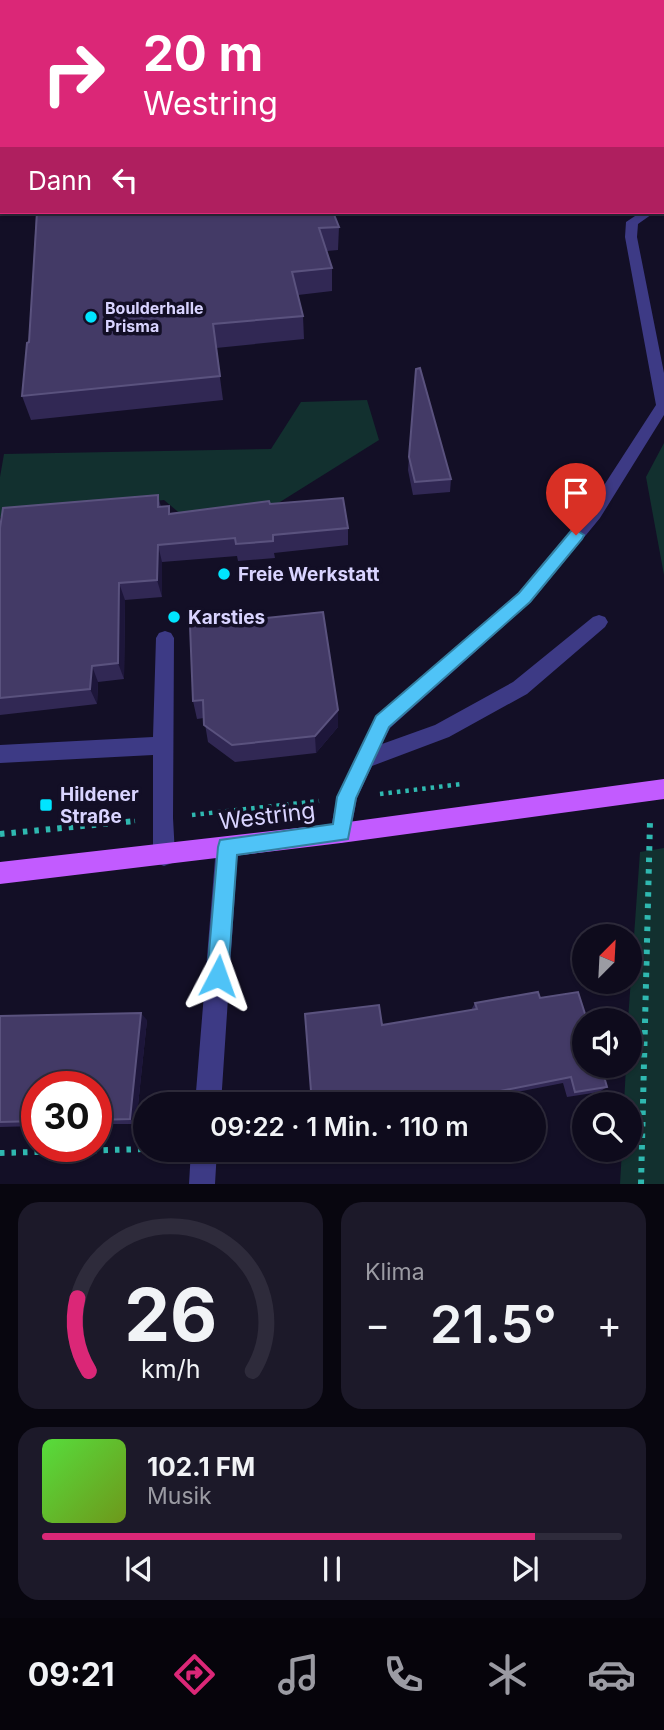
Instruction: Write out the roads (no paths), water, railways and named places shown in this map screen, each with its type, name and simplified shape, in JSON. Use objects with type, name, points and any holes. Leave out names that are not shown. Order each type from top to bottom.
[{"type":"main road","name":"Westring","points":[[0,873],[341,833],[657,789]]},
{"type":"street","points":[[341,833],[347,797],[383,722],[525,597],[594,514],[663,405],[631,237],[632,222],[646,214]]},
{"type":"street","points":[[364,760],[442,731],[520,688],[599,622]]},
{"type":"street","points":[[164,855],[165,638]]},
{"type":"street","points":[[0,754],[163,745]]},
{"type":"street","points":[[209,1092],[227,847]]},
{"type":"street","points":[[202,1184],[203,1162]]},
{"type":"place","name":"Boulderhalle Prisma","points":[[91,317]]},
{"type":"place","name":"Freie Werkstatt","points":[[224,574]]},
{"type":"place","name":"Karsties","points":[[174,617]]},
{"type":"place","name":"Hildener Straße","points":[[46,805]]}]
